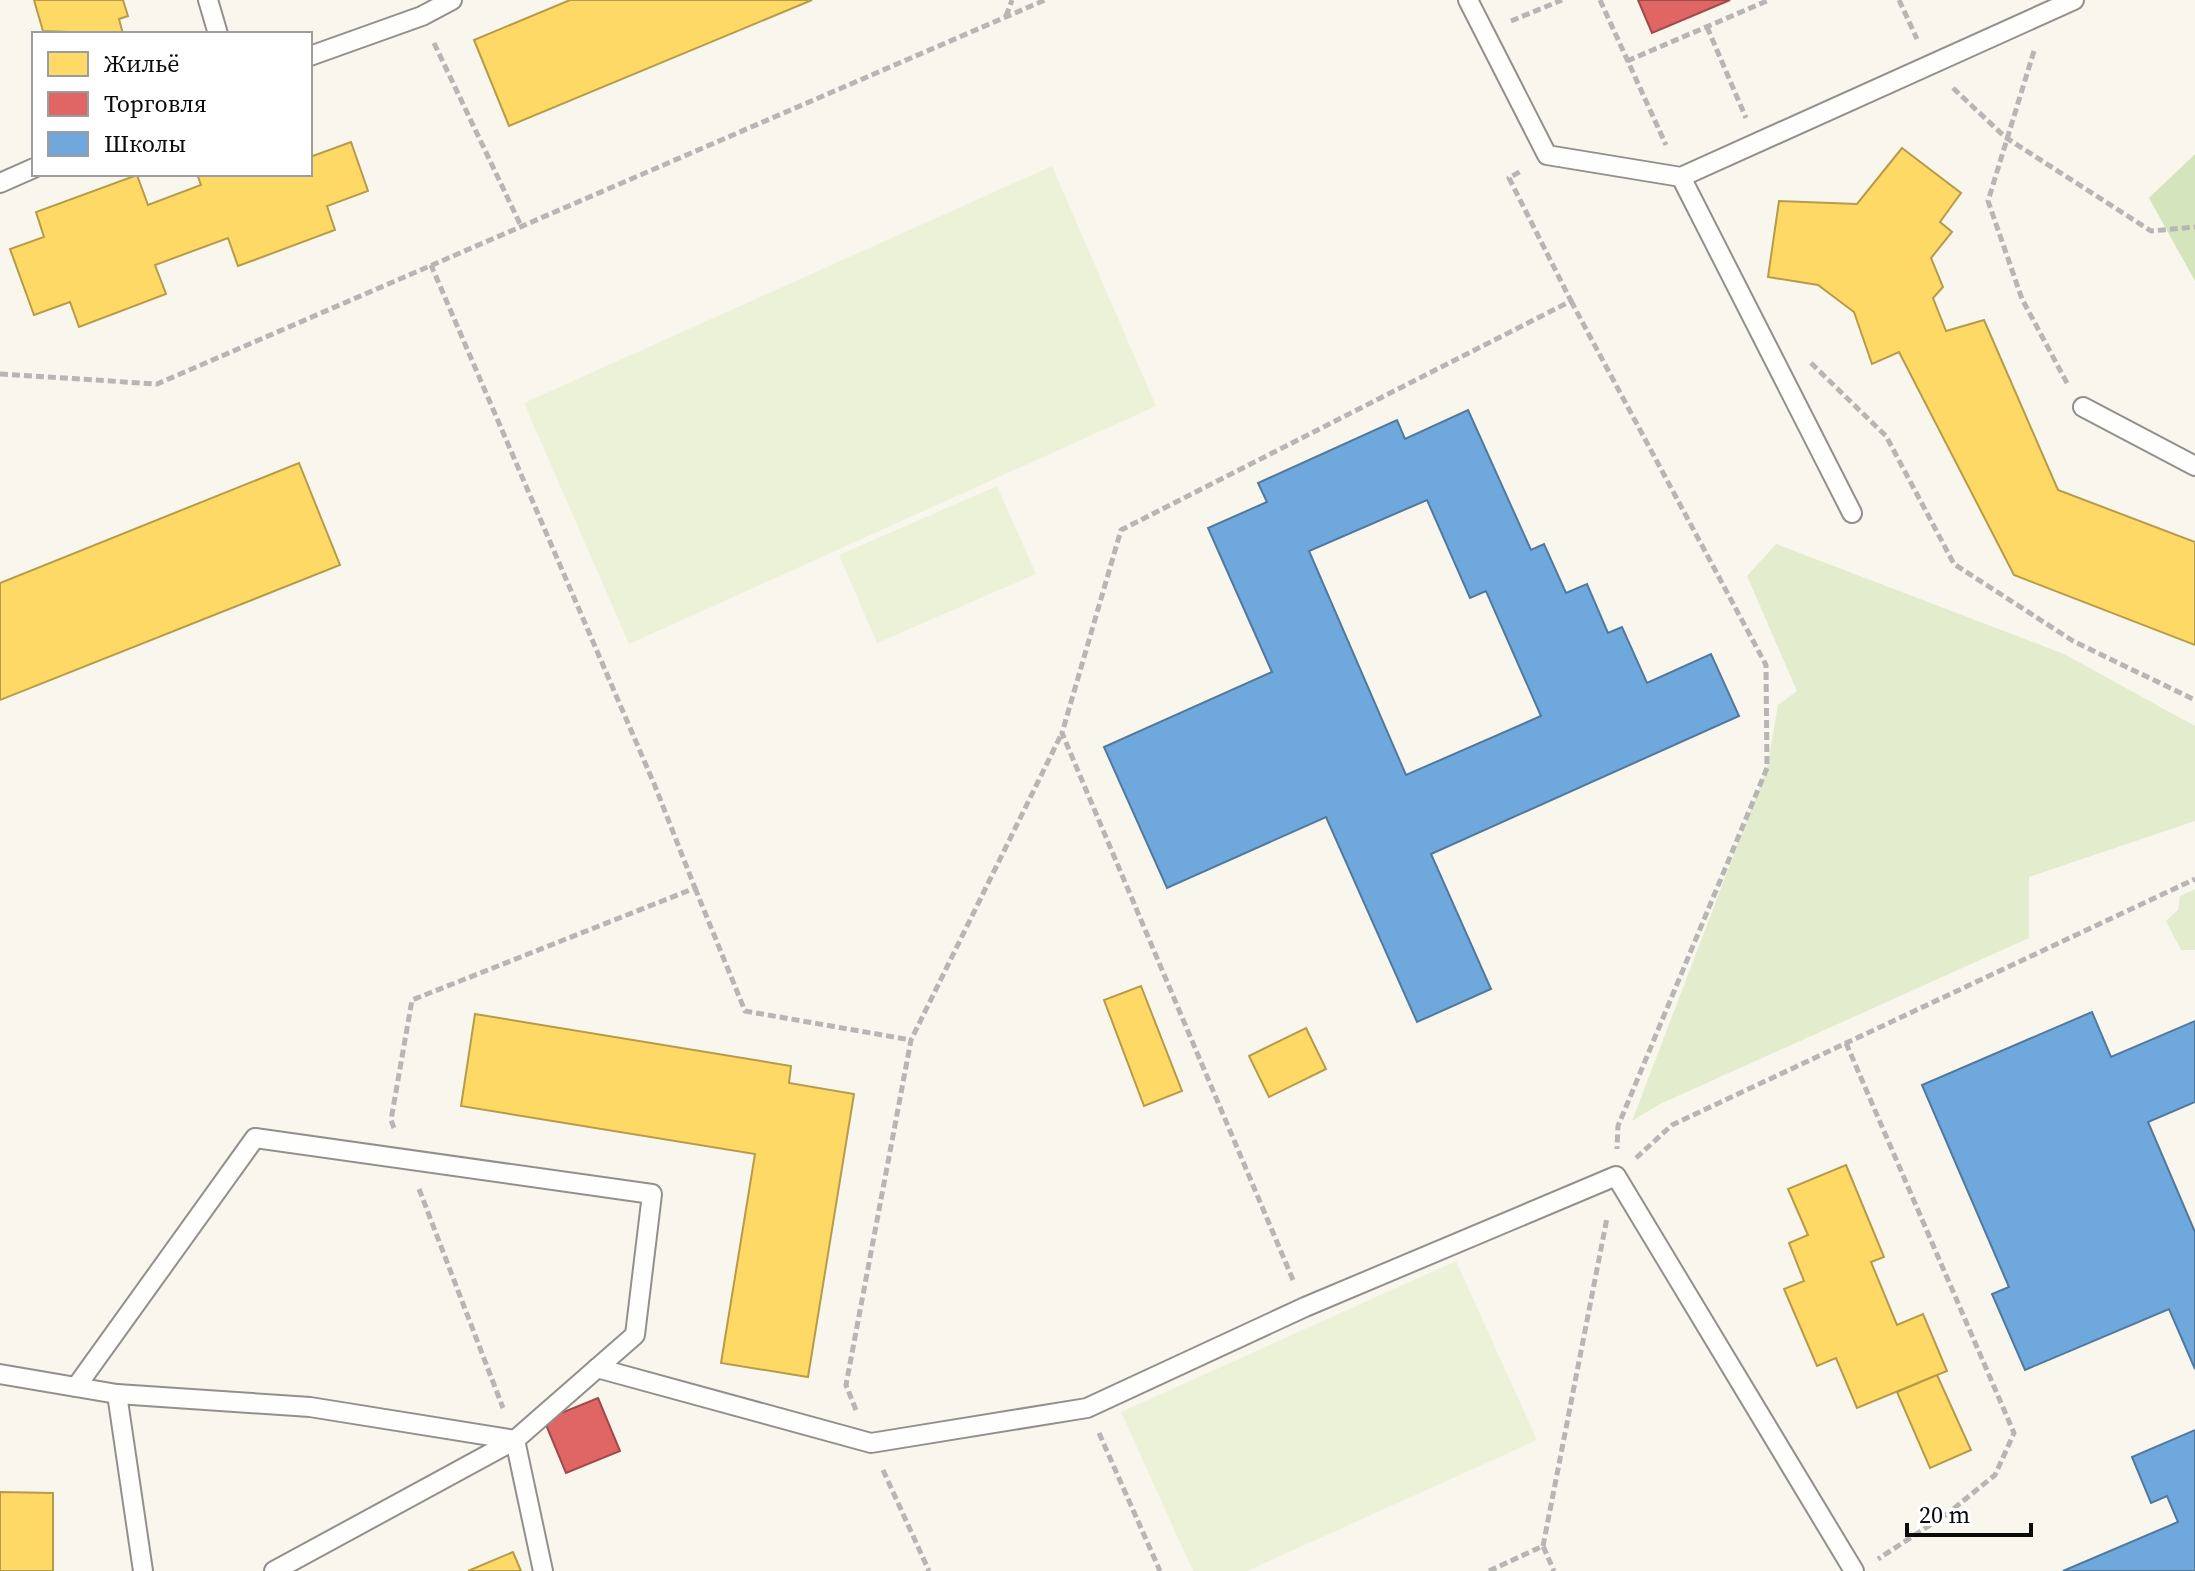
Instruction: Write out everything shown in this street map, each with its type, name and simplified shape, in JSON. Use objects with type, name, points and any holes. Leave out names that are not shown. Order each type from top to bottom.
[{"type":"lane","points":[[208,0],[217,32]]},
{"type":"lane","points":[[312,55],[422,16],[452,0]]},
{"type":"lane","points":[[1468,0],[1547,155],[1681,177],[2074,0]]},
{"type":"lane","points":[[0,183],[32,169]]},
{"type":"lane","points":[[1681,177],[1852,513]]},
{"type":"lane","points":[[2083,407],[2195,466]]},
{"type":"lane","points":[[76,1387],[255,1138],[652,1194],[635,1335],[515,1440],[274,1571]]},
{"type":"lane","points":[[597,1368],[871,1443],[1087,1408],[1305,1307],[1616,1176],[1854,1571]]},
{"type":"lane","points":[[0,1374],[117,1394],[310,1407],[515,1440]]},
{"type":"lane","points":[[117,1394],[143,1571]]},
{"type":"lane","points":[[515,1440],[543,1571]]},
{"type":"path","points":[[1006,17],[1012,0]]},
{"type":"path","points":[[0,374],[157,384],[1045,0]]},
{"type":"path","points":[[1485,33],[1562,0]]},
{"type":"path","points":[[1600,0],[1681,177]]},
{"type":"path","points":[[1627,61],[1769,0]]},
{"type":"path","points":[[1899,0],[1929,65],[2005,137],[2151,231],[2195,227]]},
{"type":"path","points":[[2046,12],[2005,137],[1988,201],[2022,299],[2083,407]]},
{"type":"path","points":[[422,16],[521,226]]},
{"type":"path","points":[[1707,27],[1757,143]]},
{"type":"path","points":[[1547,155],[1509,178],[1571,301],[1766,665],[1767,768],[1618,1126],[1616,1176],[1543,1546],[1554,1571]]},
{"type":"path","points":[[431,265],[655,786],[745,1011],[911,1040]]},
{"type":"path","points":[[929,1571],[846,1385],[911,1040],[1062,733],[1121,530],[1571,301]]},
{"type":"path","points":[[1807,359],[1886,436],[1954,564],[2073,641],[2195,700]]},
{"type":"path","points":[[1062,733],[1305,1307]]},
{"type":"path","points":[[1616,1176],[1672,1125],[2195,879]]},
{"type":"path","points":[[515,1440],[391,1120],[412,1000],[695,888]]},
{"type":"path","points":[[1846,1043],[2014,1433],[1995,1475],[1947,1514],[1873,1563]]},
{"type":"path","points":[[1087,1408],[1160,1571]]},
{"type":"path","points":[[1489,1571],[1543,1546]]},
{"type":"green space","points":[[2195,154],[2195,281],[2149,198]]},
{"type":"green space","points":[[1052,166],[1156,406],[629,644],[524,403]]},
{"type":"green space","points":[[997,486],[1036,574],[877,643],[839,555]]},
{"type":"green space","points":[[1776,544],[2064,654],[2195,726],[2195,821],[2029,877],[2029,938],[1660,1104],[1632,1121],[1767,768],[1778,705],[1797,691],[1747,576]]},
{"type":"green space","points":[[2195,889],[2195,950],[2181,950],[2166,921],[2178,910],[2180,896]]},
{"type":"green space","points":[[1456,1261],[1537,1440],[1247,1571],[1193,1571],[1121,1412]]},
{"type":"building: Жильё","points":[[34,0],[123,0],[128,16],[119,19],[122,32],[43,31]]},
{"type":"building: Жильё","points":[[570,0],[812,0],[509,126],[474,40]]},
{"type":"building: Жильё","points":[[351,142],[368,191],[327,206],[335,230],[238,266],[228,238],[155,265],[166,294],[79,327],[70,302],[34,315],[10,249],[44,237],[36,212],[134,176],[137,176],[148,205],[201,185],[198,176],[312,176],[312,156]]},
{"type":"building: Жильё","points":[[1902,148],[1961,193],[1940,222],[1952,232],[1931,258],[1943,287],[1933,298],[1946,331],[1984,320],[2058,490],[2195,542],[2195,645],[2014,575],[1899,352],[1872,364],[1854,312],[1818,285],[1768,277],[1779,201],[1857,204]]},
{"type":"building: Жильё","points":[[299,463],[340,565],[0,700],[0,583]]},
{"type":"building: Жильё","points":[[1141,986],[1182,1091],[1144,1106],[1104,1000]]},
{"type":"building: Жильё","points":[[475,1014],[791,1066],[789,1083],[854,1094],[808,1377],[721,1363],[755,1154],[461,1106]]},
{"type":"building: Жильё","points":[[1306,1028],[1326,1069],[1269,1097],[1249,1056]]},
{"type":"building: Жильё","points":[[1846,1165],[1884,1257],[1871,1262],[1897,1325],[1923,1314],[1947,1371],[1857,1408],[1836,1358],[1817,1366],[1784,1289],[1804,1281],[1789,1243],[1808,1235],[1788,1189]]},
{"type":"building: Жильё","points":[[1937,1375],[1971,1450],[1930,1468],[1897,1392]]},
{"type":"building: Жильё","points":[[0,1492],[53,1493],[53,1571],[0,1571]]},
{"type":"building: Жильё","points":[[513,1552],[521,1571],[468,1571]]},
{"type":"building: Торговля","points":[[1638,0],[1730,0],[1652,33]]},
{"type":"building: Торговля","points":[[598,1398],[620,1451],[566,1473],[544,1420]]},
{"type":"building: Школы","points":[[1468,410],[1531,550],[1544,544],[1566,593],[1587,584],[1608,633],[1622,627],[1647,683],[1711,654],[1739,716],[1431,854],[1491,989],[1417,1022],[1326,817],[1167,888],[1104,747],[1272,672],[1208,528],[1267,502],[1258,483],[1397,420],[1405,439]],"holes":[[[1427,500],[1470,598],[1486,591],[1541,716],[1406,775],[1309,551]]]},
{"type":"building: Школы","points":[[2092,1012],[2111,1057],[2195,1021],[2195,1102],[2148,1122],[2195,1232],[2195,1369],[2169,1309],[2025,1370],[1992,1294],[2009,1287],[1922,1085]]},
{"type":"building: Школы","points":[[2195,1430],[2195,1571],[2063,1571],[2178,1522],[2167,1496],[2151,1503],[2132,1457]]}]
